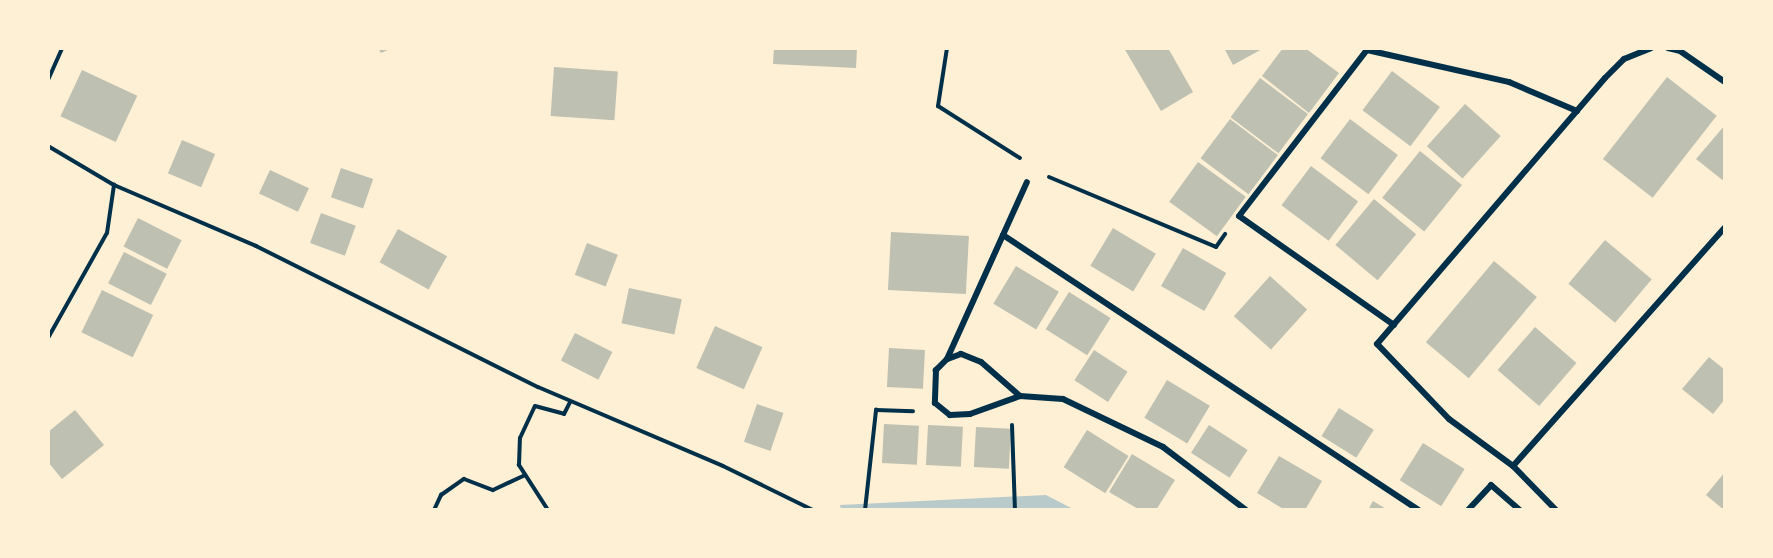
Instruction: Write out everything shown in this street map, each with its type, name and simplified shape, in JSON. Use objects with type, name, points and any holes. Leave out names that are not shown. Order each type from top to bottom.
[{"type":"street","points":[[1556,510],[1513,466],[1449,420],[1377,344],[1633,48]]},
{"type":"street","points":[[1624,59],[1651,48]]},
{"type":"street","points":[[1668,48],[1680,51],[1725,82]]},
{"type":"street","points":[[1394,325],[1239,216],[1367,50],[1509,82],[1577,111]]},
{"type":"street","points":[[1027,182],[947,359],[936,370],[933,387],[935,403],[943,412],[970,414],[1020,396],[1063,399],[1163,447],[1246,510]]},
{"type":"street","points":[[1513,466],[1725,227]]},
{"type":"street","points":[[1003,235],[1418,510]]},
{"type":"street","points":[[947,359],[961,354],[981,362],[1020,396]]},
{"type":"street","points":[[1468,510],[1491,484],[1520,510]]},
{"type":"path","points":[[48,80],[62,48]]},
{"type":"path","points":[[946,48],[938,105],[1025,161]]},
{"type":"path","points":[[48,146],[114,185],[256,246],[570,402],[723,466],[813,510]]},
{"type":"path","points":[[1044,174],[1216,247],[1239,216]]},
{"type":"path","points":[[48,338],[107,233],[114,185]]},
{"type":"path","points":[[1011,400],[1014,510]]},
{"type":"path","points":[[548,510],[519,465],[520,438],[535,406],[564,414],[570,402]]},
{"type":"path","points":[[865,510],[876,410],[943,412]]},
{"type":"path","points":[[434,510],[441,495],[464,479],[493,490],[525,475]]},
{"type":"shaded area","points":[[1046,495],[1075,510],[841,510],[840,505]]},
{"type":"building","points":[[378,48],[392,48],[381,53]]},
{"type":"building","points":[[774,48],[857,48],[856,68],[773,64]]},
{"type":"building","points":[[1124,48],[1168,48],[1193,92],[1161,111]]},
{"type":"building","points":[[1224,48],[1264,48],[1233,65]]},
{"type":"building","points":[[1283,48],[1305,48],[1339,73],[1309,113],[1262,76]]},
{"type":"building","points":[[554,67],[618,71],[614,120],[551,116]]},
{"type":"building","points":[[82,70],[137,96],[116,142],[60,116]]},
{"type":"building","points":[[1392,71],[1440,107],[1410,146],[1363,110]]},
{"type":"building","points":[[1667,77],[1717,116],[1653,198],[1603,159]]},
{"type":"building","points":[[1260,78],[1308,114],[1278,153],[1231,117]]},
{"type":"building","points":[[1465,104],[1501,136],[1463,178],[1427,146]]},
{"type":"building","points":[[1230,119],[1278,155],[1248,194],[1201,158]]},
{"type":"building","points":[[1350,119],[1398,155],[1368,194],[1321,158]]},
{"type":"building","points":[[1725,125],[1725,182],[1696,159]]},
{"type":"building","points":[[182,140],[215,154],[201,187],[168,173]]},
{"type":"building","points":[[1420,151],[1462,185],[1424,232],[1382,198]]},
{"type":"building","points":[[1198,162],[1246,197],[1217,236],[1169,202]]},
{"type":"building","points":[[1311,166],[1358,202],[1329,241],[1282,205]]},
{"type":"building","points":[[341,168],[373,179],[363,208],[331,197]]},
{"type":"building","points":[[270,170],[309,188],[298,212],[259,194]]},
{"type":"building","points":[[1374,199],[1416,234],[1378,280],[1335,245]]},
{"type":"building","points":[[321,213],[356,226],[345,256],[310,243]]},
{"type":"building","points":[[138,218],[182,240],[167,269],[123,247]]},
{"type":"building","points":[[1113,228],[1156,254],[1133,291],[1090,266]]},
{"type":"building","points":[[398,229],[447,256],[429,289],[380,262]]},
{"type":"building","points":[[891,232],[969,236],[966,294],[888,290]]},
{"type":"building","points":[[1605,240],[1652,279],[1615,323],[1568,284]]},
{"type":"building","points":[[587,243],[618,255],[606,287],[575,275]]},
{"type":"building","points":[[1183,248],[1226,273],[1204,311],[1161,286]]},
{"type":"building","points":[[124,252],[167,274],[151,305],[108,283]]},
{"type":"building","points":[[1494,261],[1537,297],[1469,378],[1426,342]]},
{"type":"building","points":[[1016,266],[1059,292],[1036,329],[993,304]]},
{"type":"building","points":[[1270,276],[1307,309],[1271,350],[1234,316]]},
{"type":"building","points":[[629,288],[682,299],[674,334],[622,323]]},
{"type":"building","points":[[102,290],[153,315],[133,357],[81,332]]},
{"type":"building","points":[[1069,292],[1111,318],[1087,355],[1046,329]]},
{"type":"building","points":[[715,326],[763,347],[744,389],[696,368]]},
{"type":"building","points":[[1535,327],[1577,363],[1539,406],[1498,370]]},
{"type":"building","points":[[575,333],[612,352],[598,380],[561,361]]},
{"type":"building","points":[[889,348],[925,350],[923,389],[887,387]]},
{"type":"building","points":[[1094,350],[1128,372],[1108,402],[1074,380]]},
{"type":"building","points":[[1709,357],[1725,370],[1725,399],[1713,414],[1682,389]]},
{"type":"building","points":[[1167,380],[1210,406],[1187,443],[1144,418]]},
{"type":"building","points":[[757,404],[783,413],[770,451],[744,442]]},
{"type":"building","points":[[1339,408],[1374,430],[1356,458],[1322,436]]},
{"type":"building","points":[[75,410],[104,445],[62,479],[48,462],[48,432]]},
{"type":"building","points":[[884,424],[919,426],[917,465],[882,463]]},
{"type":"building","points":[[928,425],[963,427],[961,467],[926,465]]},
{"type":"building","points":[[1209,425],[1248,450],[1230,478],[1191,453]]},
{"type":"building","points":[[976,427],[1011,429],[1009,469],[974,467]]},
{"type":"building","points":[[1087,430],[1129,456],[1105,493],[1064,467]]},
{"type":"building","points":[[1423,443],[1465,469],[1441,506],[1400,480]]},
{"type":"building","points":[[1132,454],[1175,480],[1156,510],[1140,510],[1109,492]]},
{"type":"building","points":[[1279,456],[1322,481],[1305,510],[1285,510],[1257,493]]},
{"type":"building","points":[[1725,472],[1725,510],[1724,510],[1706,495]]},
{"type":"building","points":[[1373,501],[1388,510],[1368,510]]}]
